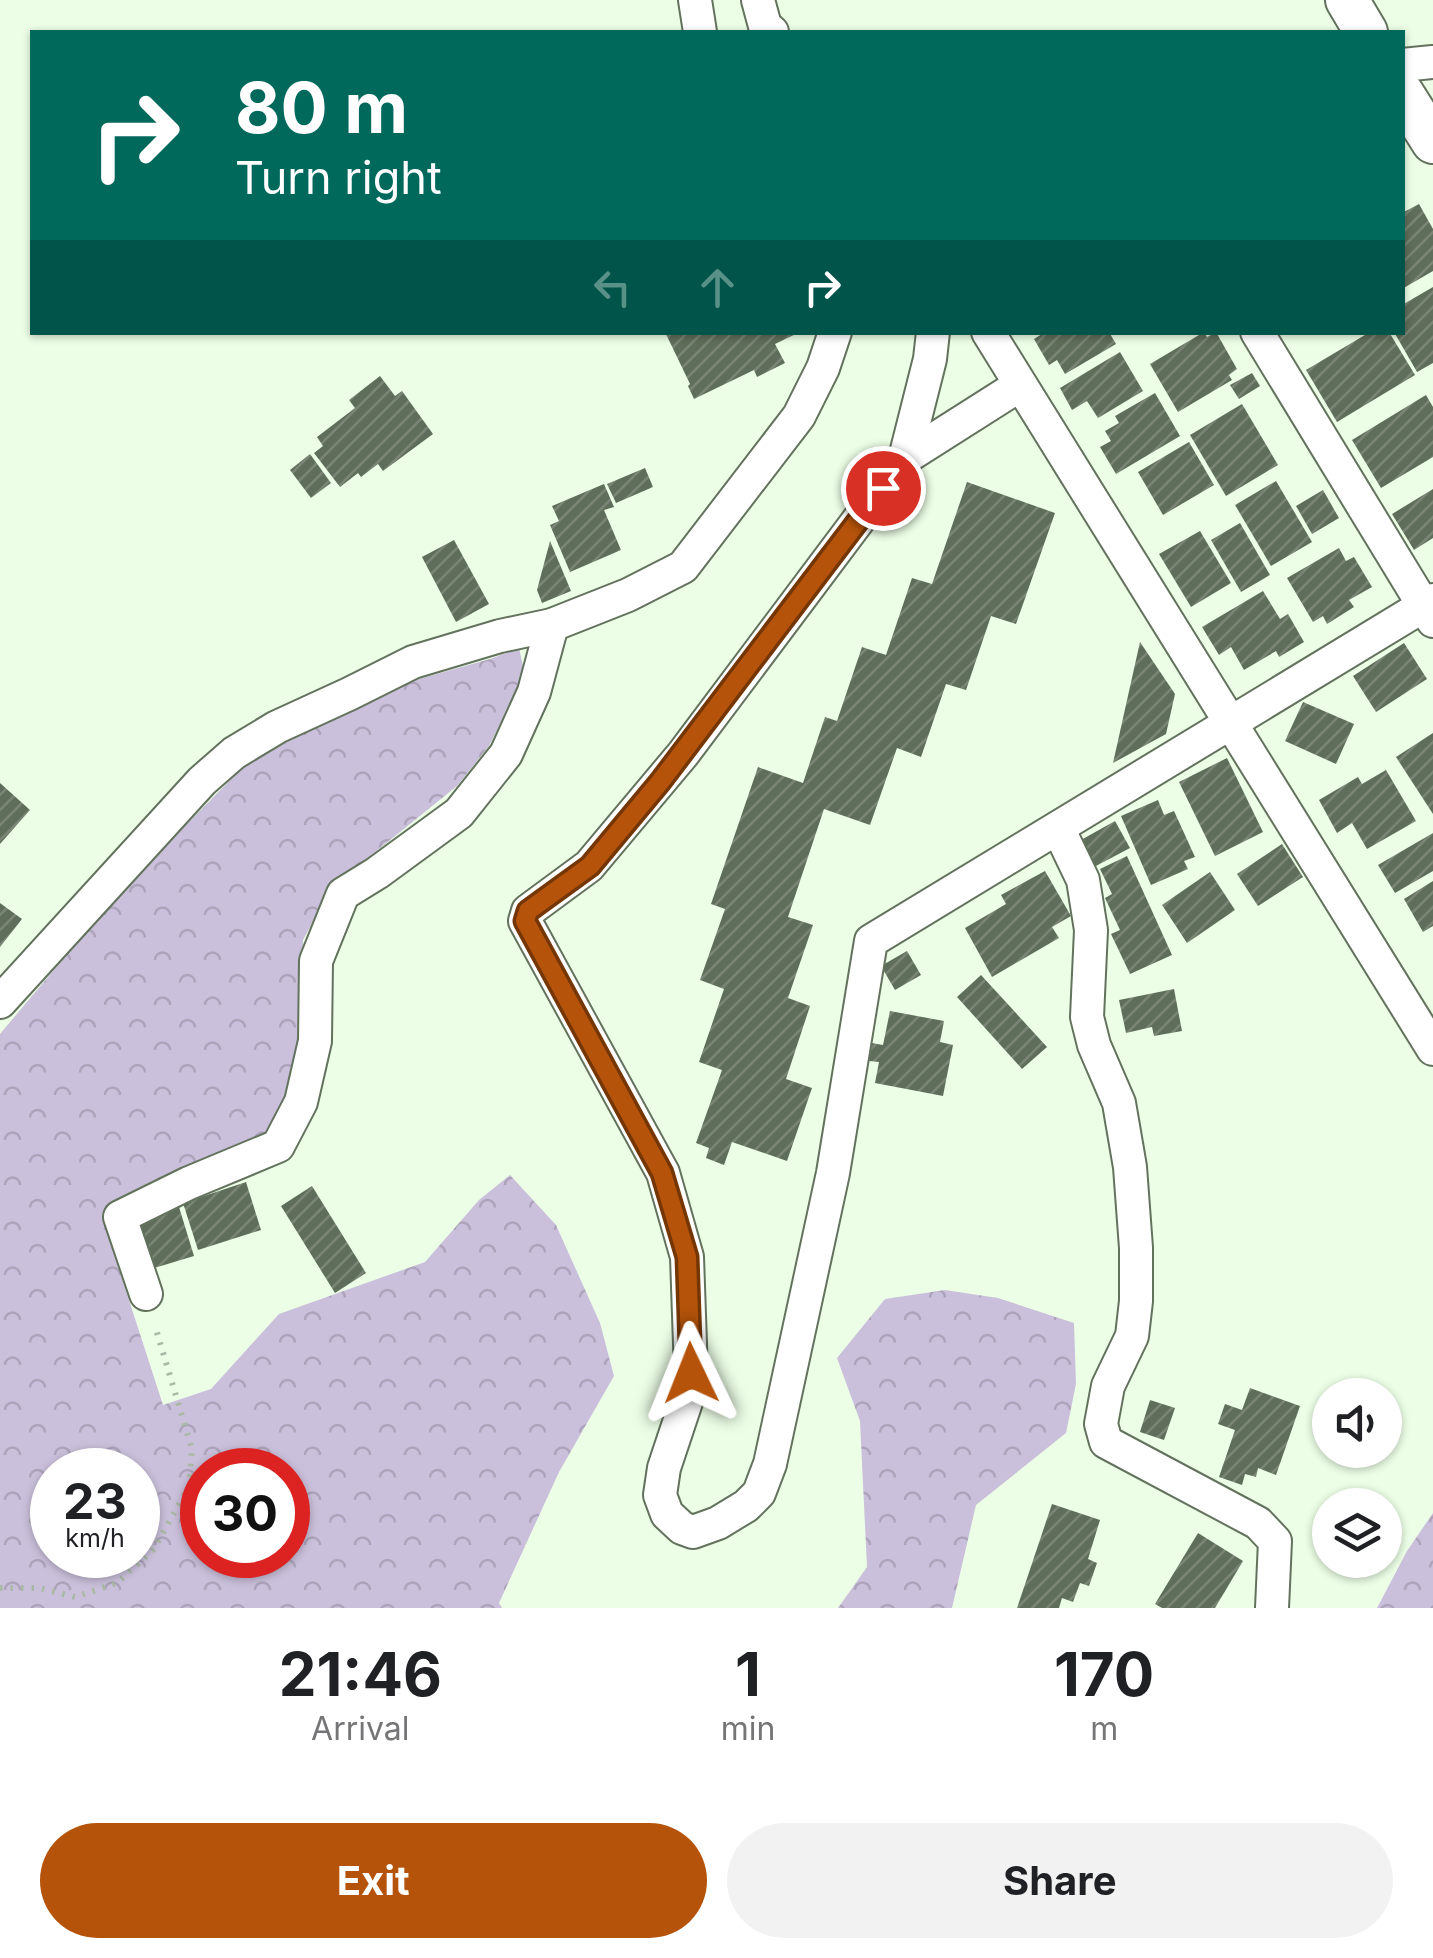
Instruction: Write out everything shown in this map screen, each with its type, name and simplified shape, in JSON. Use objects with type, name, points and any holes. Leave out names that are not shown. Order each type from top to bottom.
[{"type":"street","points":[[695,0],[700,30]]},
{"type":"street","points":[[758,0],[770,30]]},
{"type":"street","points":[[1347,0],[1365,30]]},
{"type":"street","points":[[1405,64],[1433,62]]},
{"type":"street","points":[[1405,98],[1433,142]]},
{"type":"street","points":[[0,1002],[202,782],[234,753],[276,726],[413,662],[552,625],[683,567],[800,416],[834,335]]},
{"type":"street","points":[[905,458],[933,335]]},
{"type":"street","points":[[990,335],[1433,1049]]},
{"type":"street","points":[[1020,385],[905,458],[683,754],[590,866],[528,911],[525,921],[662,1173],[678,1218],[687,1257],[691,1373],[660,1495],[666,1514],[692,1532],[718,1524],[746,1506],[759,1493],[770,1464],[833,1173],[871,941],[1230,723],[1430,609],[1259,335]]},
{"type":"street","points":[[146,1294],[120,1216],[278,1146],[301,1102],[315,1042],[316,961],[343,894],[459,813],[506,754],[534,692],[552,625]]},
{"type":"street","points":[[1058,828],[1083,880],[1090,930],[1087,1017],[1119,1103],[1132,1183],[1136,1248],[1134,1318],[1132,1336],[1108,1386],[1102,1424],[1106,1442],[1258,1523],[1275,1541],[1272,1608]]},
{"type":"path","points":[[0,1588],[40,1588],[75,1597],[117,1583],[154,1549],[189,1486],[192,1450],[146,1294]]},
{"type":"green space","points":[[519,648],[525,675],[489,746],[457,786],[332,887],[303,940],[307,1045],[268,1132],[257,1141],[113,1204],[105,1226],[163,1405],[211,1389],[279,1314],[425,1262],[479,1200],[510,1175],[556,1225],[600,1323],[614,1376],[559,1472],[499,1603],[502,1608],[0,1608],[0,1034],[117,895],[239,771],[351,698]]},
{"type":"green space","points":[[945,1290],[998,1298],[1074,1323],[1076,1384],[1066,1433],[976,1505],[952,1608],[838,1608],[867,1567],[860,1421],[837,1358],[885,1299]]},
{"type":"green space","points":[[1433,1513],[1433,1608],[1377,1608],[1393,1578],[1402,1578],[1402,1560]]},
{"type":"building","points":[[1419,204],[1433,229],[1433,271],[1405,287],[1405,211]]},
{"type":"building","points":[[1433,287],[1433,363],[1417,372],[1396,335],[1405,335],[1405,303]]},
{"type":"building","points":[[666,335],[794,335],[775,344],[785,363],[757,377],[754,370],[694,399]]},
{"type":"building","points":[[1040,335],[1111,335],[1116,344],[1065,374],[1057,360],[1049,365],[1034,339]]},
{"type":"building","points":[[1199,335],[1218,335],[1237,369],[1229,375],[1232,380],[1178,412],[1150,364]]},
{"type":"building","points":[[1365,335],[1391,335],[1415,375],[1337,422],[1306,370]]},
{"type":"building","points":[[1120,352],[1143,391],[1098,418],[1087,401],[1072,410],[1060,388]]},
{"type":"building","points":[[1252,373],[1260,386],[1239,399],[1230,385]]},
{"type":"building","points":[[380,376],[395,396],[402,391],[433,434],[383,471],[378,464],[340,487],[314,453],[323,446],[317,437],[355,408],[349,400]]},
{"type":"building","points":[[1155,393],[1180,436],[1116,474],[1100,447],[1111,441],[1105,431],[1119,423],[1115,416]]},
{"type":"building","points":[[1426,395],[1433,407],[1433,457],[1381,488],[1352,440]]},
{"type":"building","points":[[1242,404],[1278,465],[1226,496],[1190,435]]},
{"type":"building","points":[[1189,442],[1214,485],[1163,515],[1138,472]]},
{"type":"building","points":[[310,454],[331,483],[311,498],[290,470]]},
{"type":"building","points":[[645,468],[653,487],[616,503],[607,484]]},
{"type":"building","points":[[1276,481],[1312,542],[1271,566],[1235,505]]},
{"type":"building","points":[[967,482],[1055,513],[1016,624],[991,616],[966,690],[946,684],[921,757],[897,748],[870,825],[824,809],[788,917],[813,925],[788,998],[810,1006],[786,1079],[812,1088],[787,1161],[732,1142],[724,1165],[706,1158],[709,1148],[696,1143],[722,1070],[699,1062],[724,989],[700,980],[725,909],[711,904],[758,767],[803,783],[825,717],[837,721],[862,647],[886,655],[912,578],[932,584]]},
{"type":"building","points":[[604,484],[614,507],[604,510],[621,550],[570,572],[550,525],[559,521],[552,506]]},
{"type":"building","points":[[1433,489],[1433,538],[1414,550],[1392,514]]},
{"type":"building","points":[[1323,490],[1339,518],[1312,534],[1296,506]]},
{"type":"building","points":[[1240,523],[1270,575],[1241,592],[1211,540]]},
{"type":"building","points":[[1200,531],[1231,583],[1191,607],[1159,554]]},
{"type":"building","points":[[454,540],[489,604],[456,622],[422,557]]},
{"type":"building","points":[[550,541],[571,591],[542,603],[537,590]]},
{"type":"building","points":[[1339,548],[1346,561],[1354,557],[1372,587],[1349,600],[1354,607],[1327,624],[1323,616],[1313,622],[1287,578]]},
{"type":"building","points":[[1263,591],[1280,619],[1288,614],[1304,642],[1279,657],[1276,651],[1244,670],[1231,647],[1219,655],[1202,627]]},
{"type":"building","points":[[1140,642],[1175,694],[1166,734],[1113,763]]},
{"type":"building","points":[[1404,643],[1427,679],[1376,712],[1353,676]]},
{"type":"building","points":[[1303,702],[1354,724],[1336,764],[1285,741]]},
{"type":"building","points":[[1433,733],[1433,814],[1396,757]]},
{"type":"building","points":[[1227,758],[1263,832],[1215,856],[1179,782]]},
{"type":"building","points":[[1386,770],[1416,821],[1367,849],[1352,823],[1337,833],[1319,800],[1358,777],[1362,784]]},
{"type":"building","points":[[0,783],[30,810],[0,844]]},
{"type":"building","points":[[1158,800],[1164,815],[1174,811],[1195,857],[1184,861],[1188,869],[1151,885],[1121,816]]},
{"type":"building","points":[[1115,821],[1130,848],[1094,867],[1081,840]]},
{"type":"building","points":[[1433,833],[1433,871],[1395,893],[1378,865]]},
{"type":"building","points":[[1282,844],[1303,877],[1258,906],[1237,874]]},
{"type":"building","points":[[1127,856],[1172,955],[1130,974],[1111,934],[1120,930],[1105,898],[1112,894],[1100,869]]},
{"type":"building","points":[[1045,871],[1071,916],[1052,927],[1059,938],[992,977],[965,928],[1006,904],[1001,895]]},
{"type":"building","points":[[1210,872],[1235,910],[1187,943],[1162,905]]},
{"type":"building","points":[[1433,881],[1433,926],[1423,932],[1404,899]]},
{"type":"building","points":[[0,903],[22,919],[0,947]]},
{"type":"building","points":[[907,951],[921,975],[895,990],[881,966]]},
{"type":"building","points":[[981,975],[1047,1047],[1022,1069],[957,997]]},
{"type":"building","points":[[1174,989],[1182,1031],[1154,1036],[1152,1027],[1126,1033],[1119,1000]]},
{"type":"building","points":[[890,1011],[944,1021],[940,1042],[953,1045],[943,1096],[875,1083],[879,1062],[869,1061],[872,1043],[883,1045]]},
{"type":"building","points":[[246,1182],[261,1230],[198,1250],[183,1203]]},
{"type":"building","points":[[312,1186],[366,1273],[335,1293],[281,1206]]},
{"type":"building","points":[[179,1207],[194,1256],[151,1269],[137,1225]]},
{"type":"building","points":[[1250,1388],[1300,1406],[1276,1475],[1258,1468],[1256,1477],[1245,1474],[1242,1485],[1219,1477],[1235,1430],[1218,1424],[1225,1404],[1242,1410]]},
{"type":"building","points":[[1150,1400],[1175,1408],[1164,1440],[1140,1432]]},
{"type":"building","points":[[1052,1504],[1100,1520],[1088,1559],[1097,1563],[1089,1586],[1080,1583],[1073,1602],[1062,1598],[1059,1608],[1017,1608]]},
{"type":"building","points":[[1198,1533],[1243,1561],[1215,1608],[1162,1608],[1155,1604]]},
{"type":"route","points":[[691,1373],[687,1257],[662,1173],[525,921],[528,911],[590,866],[683,754],[883,488]]}]
